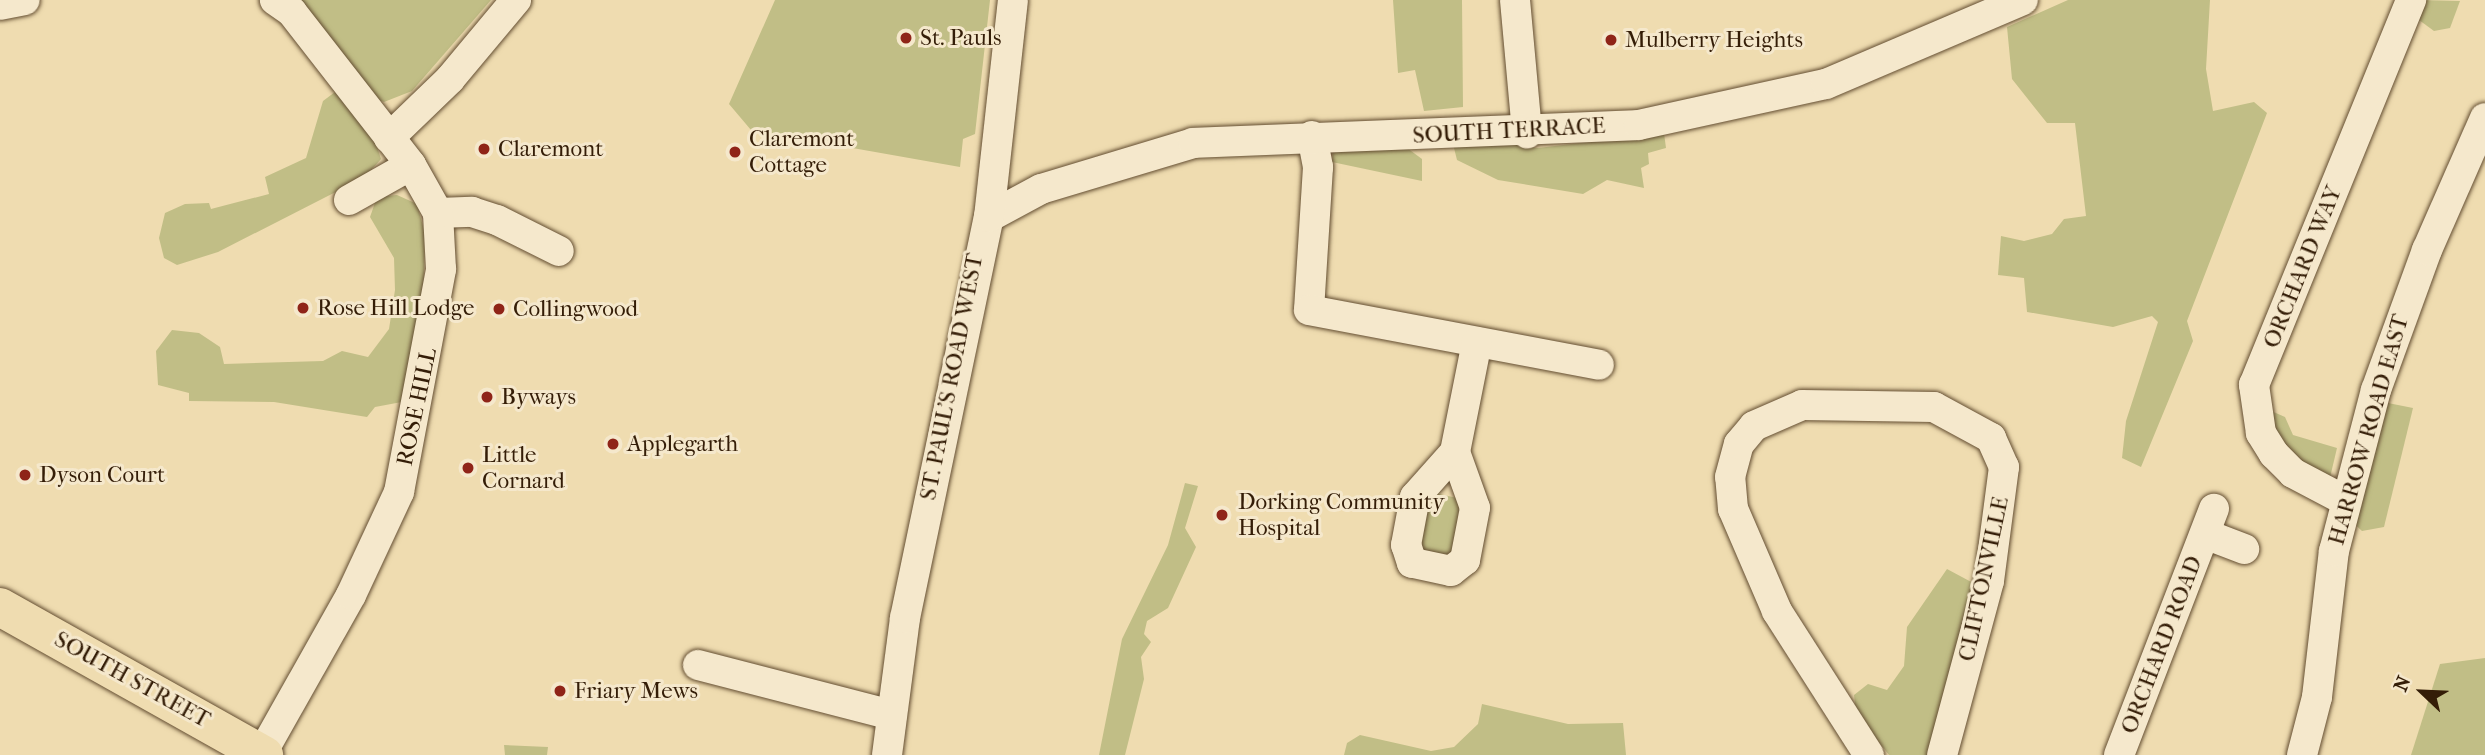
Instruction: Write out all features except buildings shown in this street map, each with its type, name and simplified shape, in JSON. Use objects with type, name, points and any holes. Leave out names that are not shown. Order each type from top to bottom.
[{"type":"main road","name":"SOUTH STREET","points":[[0,607],[263,754]]},
{"type":"street","points":[[0,5],[25,0]]},
{"type":"street","name":"ROSE HILL","points":[[263,754],[351,595],[399,492],[434,330],[441,269],[438,212],[411,165],[292,12],[275,0]]},
{"type":"street","points":[[389,138],[450,79],[516,0]]},
{"type":"street","name":"ST. PAUL'S ROAD WEST","points":[[887,755],[891,715],[953,367],[989,217],[1013,0]]},
{"type":"street","points":[[1516,0],[1527,133]]},
{"type":"street","name":"SOUTH TERRACE","points":[[989,217],[1041,189],[1193,142],[1312,136],[1527,133],[1639,125],[1826,84],[2023,0]]},
{"type":"street","name":"ORCHARD WAY","points":[[2346,501],[2293,473],[2274,454],[2261,433],[2254,385],[2411,0]]},
{"type":"street","name":"HARROW ROAD EAST","points":[[2302,755],[2346,501],[2399,319],[2485,118]]},
{"type":"street","points":[[1312,136],[1318,167],[1309,310],[1599,365]]},
{"type":"street","points":[[349,200],[411,165]]},
{"type":"street","points":[[438,212],[472,212],[559,251]]},
{"type":"street","points":[[1455,452],[1477,342]]},
{"type":"street","name":"CLIFTONVILLE","points":[[1869,755],[1777,611],[1733,509],[1730,477],[1739,444],[1755,426],[1802,405],[1934,407],[1968,419],[1991,438],[2004,467],[1989,581],[1942,755]]},
{"type":"street","name":"ORCHARD ROAD","points":[[2119,755],[2209,522],[2244,549]]},
{"type":"street","points":[[698,665],[891,715]]},
{"type":"shaded area","points":[[292,0],[491,0],[412,91],[384,102],[366,95]]},
{"type":"shaded area","points":[[775,0],[990,0],[975,134],[963,139],[960,167],[751,130],[729,104]]},
{"type":"shaded area","points":[[1393,0],[1462,0],[1463,107],[1424,111],[1415,70],[1398,73]]},
{"type":"shaded area","points":[[2068,0],[2210,0],[2206,69],[2213,111],[2254,102],[2267,113],[2187,321],[2193,341],[2141,467],[2122,458],[2126,421],[2158,322],[2152,316],[2113,327],[2027,312],[2024,278],[1998,275],[2001,236],[2024,241],[2052,234],[2064,219],[2086,216],[2075,123],[2047,123],[2012,79],[2007,27]]},
{"type":"shaded area","points":[[2421,0],[2460,1],[2450,28],[2434,31],[2415,17]]},
{"type":"shaded area","points":[[335,92],[375,141],[381,159],[365,177],[218,252],[177,265],[164,258],[159,238],[165,213],[185,204],[209,203],[211,209],[269,194],[265,177],[306,158],[323,101]]},
{"type":"shaded area","points":[[1664,133],[1666,148],[1648,153],[1649,164],[1641,168],[1644,188],[1607,180],[1583,194],[1498,180],[1457,160],[1453,144],[1485,140],[1538,148]]},
{"type":"shaded area","points":[[1403,145],[1422,159],[1422,181],[1332,162],[1333,150]]},
{"type":"shaded area","points":[[397,195],[417,204],[425,234],[423,309],[407,401],[375,407],[367,417],[274,402],[189,401],[189,393],[158,385],[156,351],[172,330],[199,333],[220,347],[224,364],[323,361],[342,351],[368,357],[389,329],[395,290],[394,258],[370,217],[377,197]]},
{"type":"shaded area","points":[[2388,403],[2413,408],[2384,527],[2362,531],[2349,519]]},
{"type":"shaded area","points":[[2269,410],[2285,417],[2293,435],[2337,448],[2328,486],[2269,434]]},
{"type":"shaded area","points":[[1185,483],[1198,486],[1185,528],[1196,547],[1168,608],[1147,621],[1144,634],[1151,642],[1141,657],[1144,679],[1125,755],[1099,755],[1122,639],[1168,545]]},
{"type":"shaded area","points":[[1435,493],[1457,498],[1463,510],[1453,555],[1443,561],[1416,548],[1425,502]]},
{"type":"shaded area","points":[[1947,569],[1975,584],[1929,755],[1889,755],[1856,713],[1854,695],[1868,684],[1887,690],[1904,666],[1907,627]]},
{"type":"shaded area","points":[[2485,658],[2485,755],[2411,755],[2440,664]]},
{"type":"shaded area","points":[[1482,704],[1568,724],[1623,723],[1626,755],[1344,755],[1347,743],[1360,735],[1431,751],[1454,747],[1478,724]]},
{"type":"shaded area","points":[[504,745],[548,747],[547,755],[505,755]]},
{"type":"place","name":"St. Pauls","points":[[906,38]]},
{"type":"place","name":"Mulberry Heights","points":[[1611,40]]},
{"type":"place","name":"Claremont","points":[[484,149]]},
{"type":"place","name":"Claremont Cottage","points":[[735,152]]},
{"type":"place","name":"Rose Hill Lodge","points":[[303,308]]},
{"type":"place","name":"Collingwood","points":[[499,309]]},
{"type":"place","name":"Byways","points":[[487,397]]},
{"type":"place","name":"Applegarth","points":[[613,444]]},
{"type":"place","name":"Little Cornard","points":[[468,468]]},
{"type":"place","name":"Dyson Court","points":[[25,475]]},
{"type":"place","name":"Dorking Community Hospital","points":[[1222,515]]},
{"type":"place","name":"Friary Mews","points":[[560,691]]}]
